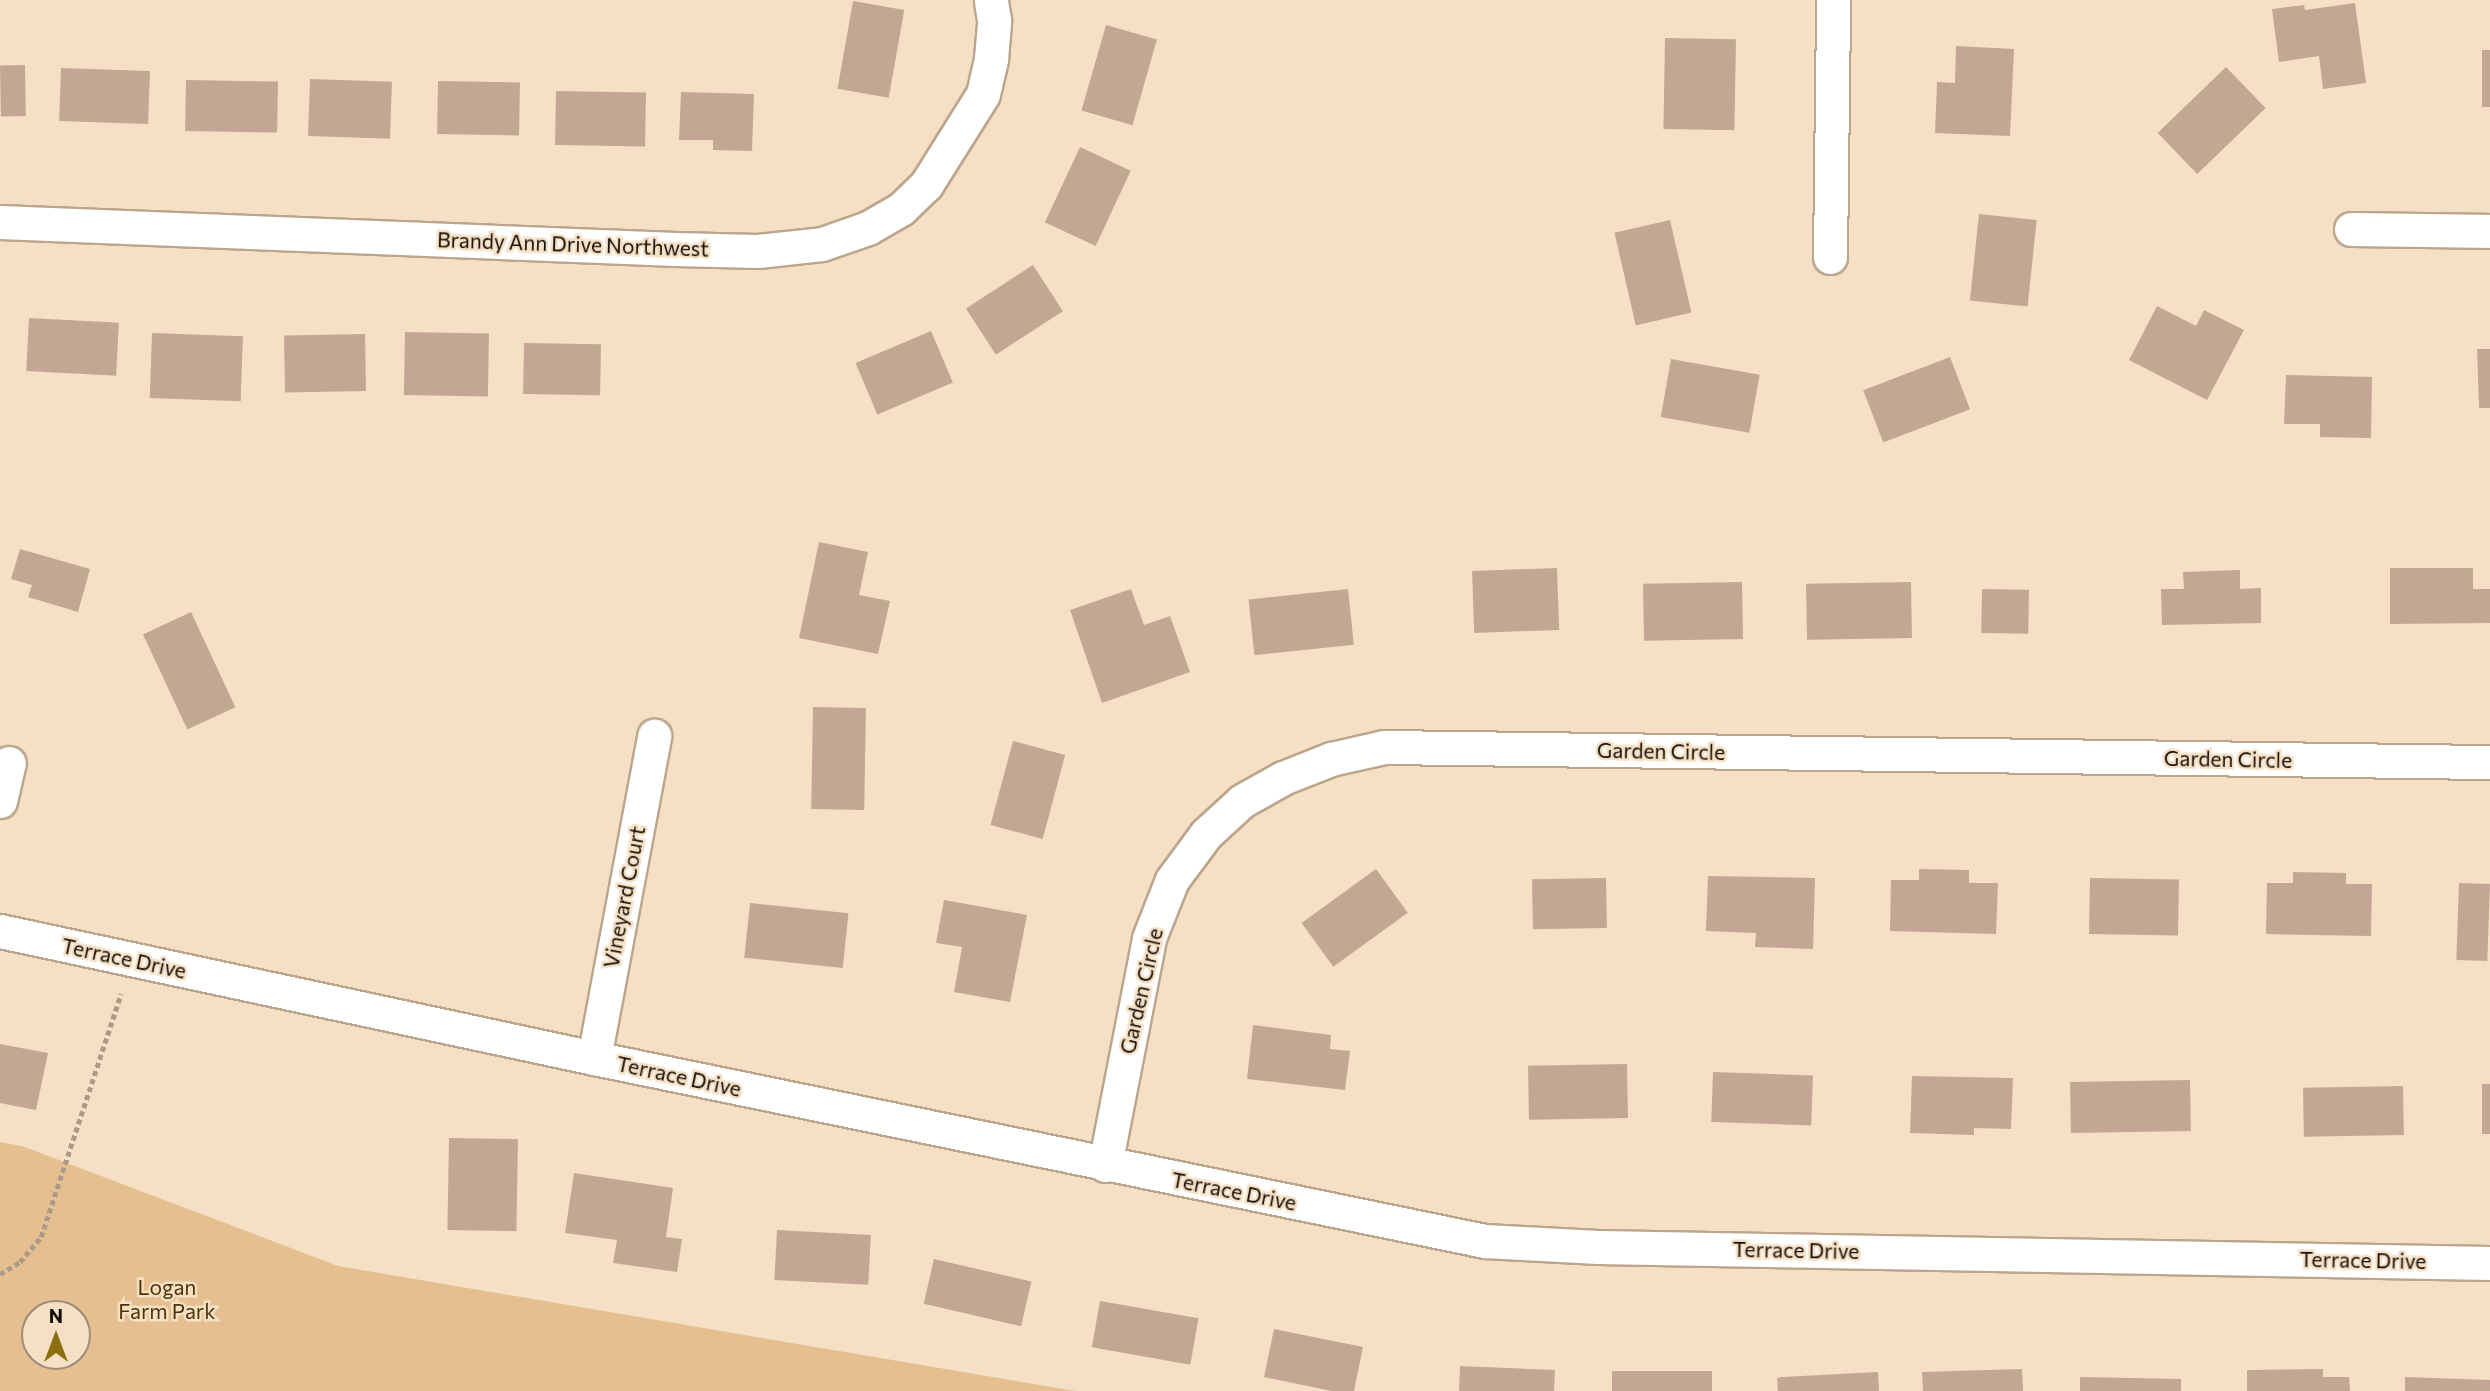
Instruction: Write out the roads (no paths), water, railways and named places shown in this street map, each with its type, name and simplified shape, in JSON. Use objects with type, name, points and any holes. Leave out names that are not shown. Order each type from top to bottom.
[{"type":"street","name":"Brandy Ann Drive Northwest","points":[[0,222],[675,249],[758,251],[822,244],[868,228],[901,209],[932,176],[983,94],[991,58],[994,20],[991,0]]},
{"type":"street","points":[[1830,257],[1833,0]]},
{"type":"street","points":[[2351,229],[2490,231]]},
{"type":"street","name":"Vineyard Court","points":[[594,1058],[654,736]]},
{"type":"street","name":"Garden Circle","points":[[1105,1165],[1149,938],[1172,880],[1206,834],[1242,801],[1283,778],[1331,759],[1384,747],[2490,762]]},
{"type":"street","points":[[0,801],[9,763]]},
{"type":"street","name":"Terrace Drive","points":[[0,931],[1105,1165],[1485,1241],[1612,1247],[2490,1263]]},
{"type":"park label","name":"Logan Farm Park","points":[[167,1299]]}]
